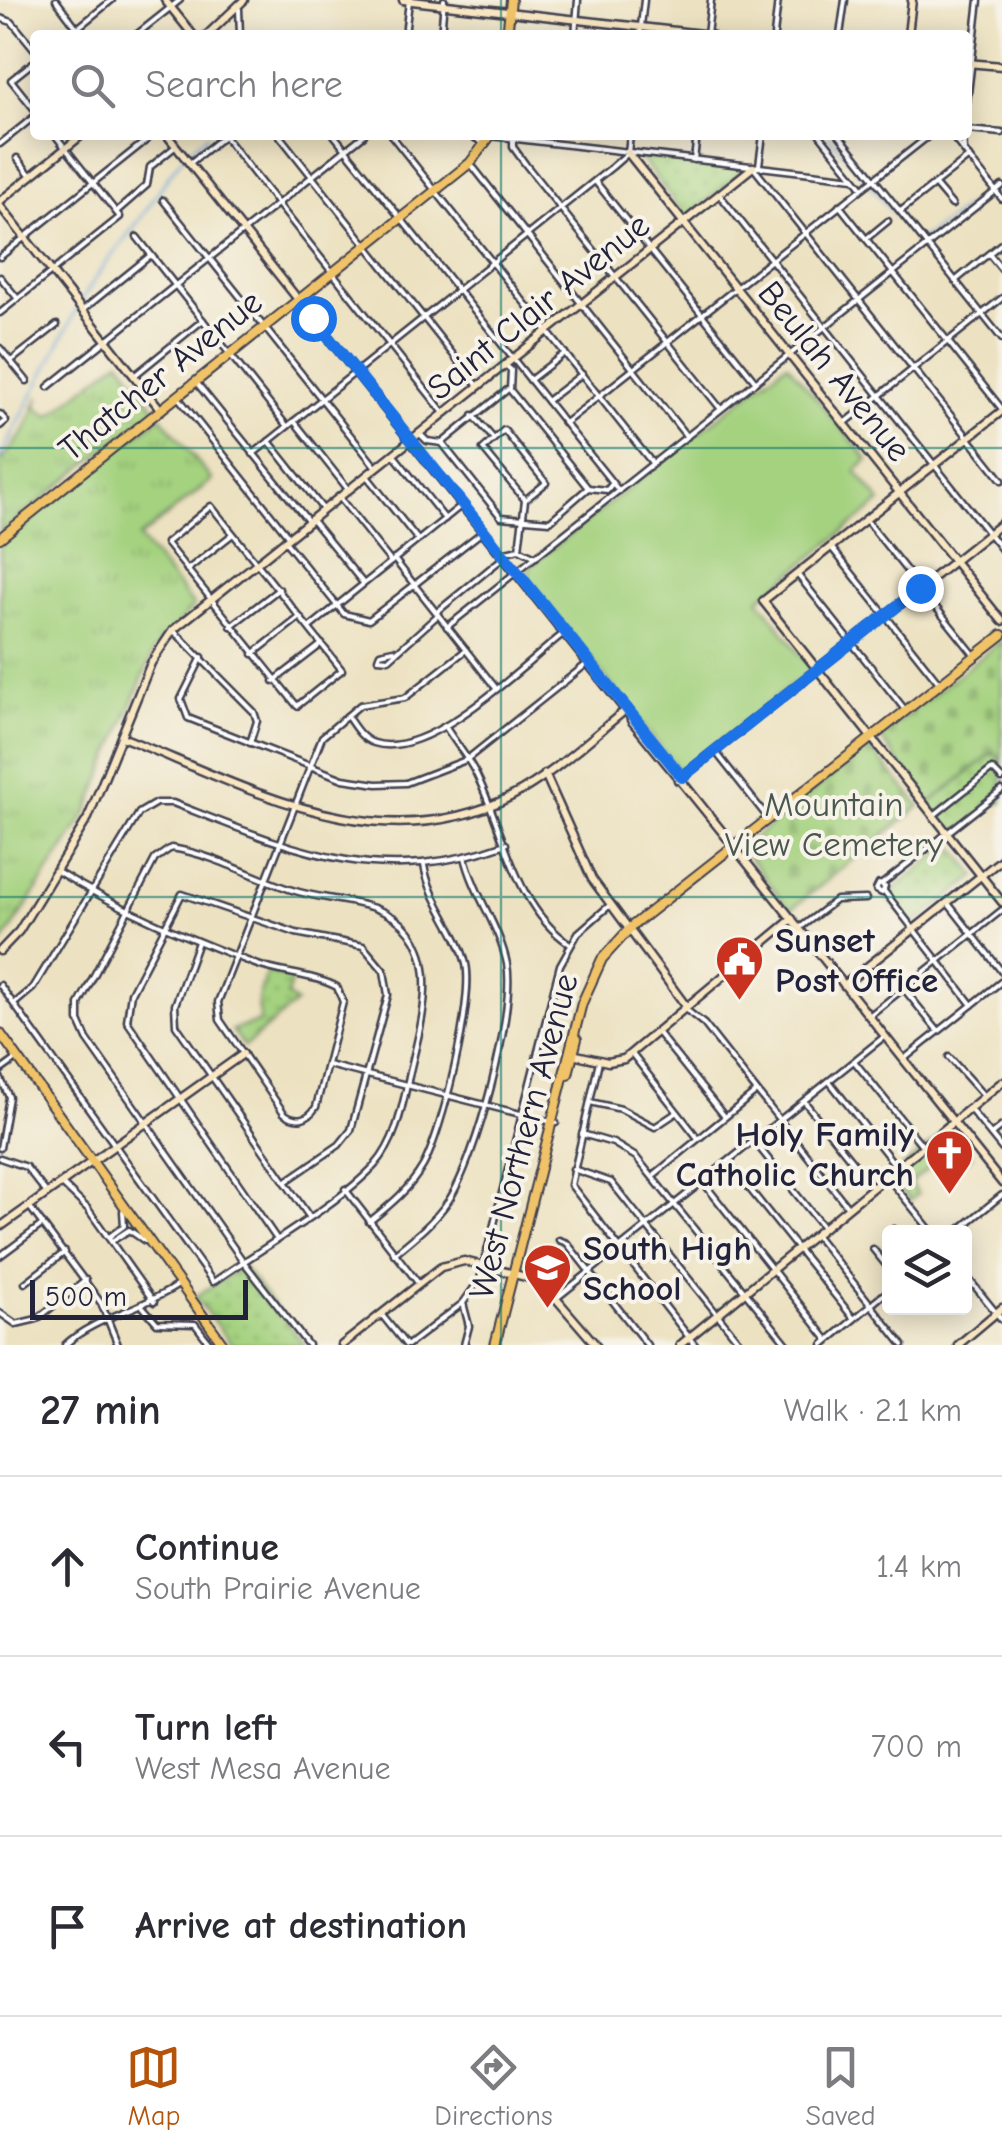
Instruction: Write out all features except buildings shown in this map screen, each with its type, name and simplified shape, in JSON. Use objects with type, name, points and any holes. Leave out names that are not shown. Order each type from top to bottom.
[{"type":"main road","points":[[507,30],[511,0]]},
{"type":"main road","name":"Thatcher Avenue","points":[[0,538],[470,163],[487,140]]},
{"type":"main road","name":"West Northern Avenue","points":[[694,879],[1002,634]]},
{"type":"main road","name":"West Northern Avenue","points":[[497,1345],[570,1053],[602,969],[628,932],[733,847]]},
{"type":"main road","points":[[0,1032],[148,1244],[224,1345]]},
{"type":"street","points":[[56,0],[81,30]]},
{"type":"street","points":[[74,30],[111,0]]},
{"type":"street","points":[[141,30],[168,4],[180,0]]},
{"type":"street","points":[[214,30],[244,0]]},
{"type":"street","points":[[405,30],[406,0],[634,30]]},
{"type":"street","points":[[575,30],[578,0]]},
{"type":"street","points":[[640,30],[644,0]]},
{"type":"street","points":[[708,30],[711,0]]},
{"type":"street","points":[[775,30],[778,0]]},
{"type":"street","points":[[841,30],[845,0]]},
{"type":"street","points":[[909,30],[912,0]]},
{"type":"street","points":[[972,44],[979,0]]},
{"type":"street","points":[[441,30],[444,2]]},
{"type":"street","points":[[168,4],[188,30]]},
{"type":"street","points":[[239,9],[240,30]]},
{"type":"street","points":[[0,18],[12,22],[30,44]]},
{"type":"street","points":[[972,63],[1002,66]]},
{"type":"street","points":[[30,65],[11,80],[30,106]]},
{"type":"street","points":[[0,144],[30,117]]},
{"type":"street","points":[[972,132],[1002,134]]},
{"type":"street","points":[[59,140],[118,215]]},
{"type":"street","points":[[76,140],[0,204],[161,410]]},
{"type":"street","points":[[0,257],[148,140]]},
{"type":"street","points":[[171,140],[733,847]]},
{"type":"street","points":[[189,163],[219,140]]},
{"type":"street","points":[[227,140],[444,413]]},
{"type":"street","points":[[283,140],[478,386]]},
{"type":"street","points":[[338,140],[619,491]]},
{"type":"street","points":[[48,387],[358,140]]},
{"type":"street","points":[[395,140],[653,464]]},
{"type":"street","points":[[477,140],[485,146]]},
{"type":"street","points":[[722,409],[513,148],[513,140],[854,178],[867,183]]},
{"type":"street","points":[[253,454],[628,153],[629,140]]},
{"type":"street","points":[[694,160],[696,140]]},
{"type":"street","points":[[762,140],[756,167],[804,233],[1002,480]]},
{"type":"street","points":[[824,140],[854,178]]},
{"type":"street","points":[[842,140],[867,183],[900,212],[1002,340]]},
{"type":"street","points":[[564,423],[923,140]]},
{"type":"street","points":[[955,140],[1002,199]]},
{"type":"street","points":[[964,151],[965,140]]},
{"type":"street","points":[[0,313],[118,215],[146,185],[150,167],[178,149]]},
{"type":"street","name":"Beulah Avenue","points":[[628,153],[1002,621]]},
{"type":"street","points":[[900,212],[969,157]]},
{"type":"street","points":[[17,158],[32,176]]},
{"type":"street","points":[[470,163],[687,437]]},
{"type":"street","name":"Saint Clair Avenue","points":[[0,951],[19,931],[94,806],[151,664],[174,630],[756,167]]},
{"type":"street","points":[[595,180],[756,382]]},
{"type":"street","points":[[934,185],[952,206]]},
{"type":"street","points":[[447,627],[1002,186]]},
{"type":"street","points":[[719,194],[1002,550]]},
{"type":"street","points":[[163,200],[376,467]]},
{"type":"street","points":[[839,205],[1002,410],[763,601],[1002,902]]},
{"type":"street","points":[[866,239],[888,221]]},
{"type":"street","points":[[136,237],[288,426]]},
{"type":"street","points":[[955,281],[1002,243]]},
{"type":"street","points":[[989,254],[1002,270]]},
{"type":"street","points":[[80,306],[151,256]]},
{"type":"street","points":[[0,276],[18,299]]},
{"type":"street","points":[[845,423],[1002,298]]},
{"type":"street","points":[[134,376],[203,320]]},
{"type":"street","points":[[11,361],[58,325]]},
{"type":"street","points":[[0,348],[27,381]]},
{"type":"street","points":[[530,380],[564,353]]},
{"type":"street","points":[[519,366],[508,367],[510,390],[588,488],[607,490]]},
{"type":"street","points":[[547,401],[582,374]]},
{"type":"street","points":[[196,382],[364,583]]},
{"type":"street","points":[[442,443],[510,390]]},
{"type":"street","points":[[178,396],[348,617],[370,620],[484,532]]},
{"type":"street","points":[[0,414],[6,421],[0,426]]},
{"type":"street","points":[[474,415],[493,438]]},
{"type":"street","points":[[294,421],[348,489]]},
{"type":"street","points":[[519,549],[525,500],[546,480],[506,430],[493,438],[484,451],[525,500]]},
{"type":"street","points":[[419,433],[427,441],[442,443],[494,513],[550,521],[588,488]]},
{"type":"street","points":[[270,441],[323,509]]},
{"type":"street","points":[[393,454],[445,519]]},
{"type":"street","points":[[366,475],[418,540]]},
{"type":"street","points":[[607,490],[613,483]]},
{"type":"street","points":[[607,490],[611,498]]},
{"type":"street","points":[[338,497],[495,687]]},
{"type":"street","points":[[309,627],[462,505]]},
{"type":"street","points":[[210,506],[234,534],[342,670],[297,706],[166,543],[210,506]]},
{"type":"street","points":[[866,520],[974,656]]},
{"type":"street","points":[[680,778],[1002,522]]},
{"type":"street","points":[[187,570],[234,534]]},
{"type":"street","points":[[831,547],[940,684]]},
{"type":"street","points":[[394,650],[502,555],[519,549],[536,557]]},
{"type":"street","points":[[797,574],[906,712]]},
{"type":"street","points":[[231,626],[278,589]]},
{"type":"street","points":[[253,654],[300,616]]},
{"type":"street","points":[[174,630],[256,714],[250,744]]},
{"type":"street","points":[[346,715],[362,736],[380,744],[412,741],[445,726],[564,632]]},
{"type":"street","points":[[274,681],[322,644]]},
{"type":"street","points":[[56,870],[163,928],[236,956],[337,986],[343,1002],[316,1107],[308,1117],[295,1119],[284,1113],[216,1010],[236,956],[279,844],[322,738],[364,703],[405,698],[466,650]]},
{"type":"street","points":[[202,657],[181,700],[192,721],[351,781],[393,784],[429,778],[466,760],[588,663]]},
{"type":"street","points":[[122,737],[295,806],[375,825],[433,822],[490,806],[545,774],[626,710]]},
{"type":"street","points":[[445,726],[490,806],[537,914],[570,944]]},
{"type":"street","points":[[715,752],[770,820]]},
{"type":"street","points":[[934,816],[992,769],[1002,780]]},
{"type":"street","points":[[545,774],[588,872],[628,932],[846,1206]]},
{"type":"street","points":[[680,778],[1002,1183]]},
{"type":"street","points":[[800,928],[836,900],[866,900],[881,890],[1002,790]]},
{"type":"street","points":[[14,1004],[33,988],[139,813],[164,800],[279,844],[362,866],[424,864],[506,844]]},
{"type":"street","points":[[716,859],[722,845],[720,832]]},
{"type":"street","points":[[746,860],[747,838]]},
{"type":"street","points":[[0,984],[210,1282],[243,1261],[345,1189],[383,1155],[406,1084],[428,988],[425,965],[406,932],[379,910],[265,881],[171,848],[154,859],[84,990],[78,1015],[83,1033],[243,1261],[308,1345]]},
{"type":"street","points":[[394,1254],[424,1230],[450,1198],[469,1161],[506,1016],[508,980],[499,936],[474,892],[464,857]]},
{"type":"street","points":[[844,985],[1002,858]]},
{"type":"street","points":[[370,1222],[399,1198],[424,1164],[466,1013],[468,981],[461,948],[433,898],[424,864]]},
{"type":"street","points":[[881,890],[972,1004]]},
{"type":"street","points":[[276,1238],[134,1037],[126,1015],[129,998],[176,898],[186,894],[296,933],[357,944],[375,956],[389,988],[356,1120],[346,1137],[285,1182]]},
{"type":"street","points":[[947,902],[1002,972]]},
{"type":"street","points":[[381,1314],[407,1345],[476,1290],[560,965],[570,944],[610,906]]},
{"type":"street","points":[[870,1016],[1002,910]]},
{"type":"street","points":[[570,1053],[600,1061],[620,1061],[632,1054],[792,919]]},
{"type":"street","points":[[198,942],[174,1015],[179,1030],[308,1215]]},
{"type":"street","points":[[904,1059],[1002,981]]},
{"type":"street","points":[[904,989],[938,1032]]},
{"type":"street","points":[[658,1033],[725,1118]]},
{"type":"street","points":[[558,1297],[886,1036]]},
{"type":"street","points":[[0,1227],[242,1054]]},
{"type":"street","points":[[632,1054],[699,1138]]},
{"type":"street","points":[[949,1056],[984,1096]]},
{"type":"street","points":[[0,1148],[8,1097],[0,1074],[18,1058]]},
{"type":"street","points":[[600,1061],[573,1170],[574,1192],[696,1345]]},
{"type":"street","points":[[854,1061],[921,1144]]},
{"type":"street","points":[[328,1065],[553,1122]]},
{"type":"street","points":[[829,1081],[896,1166]]},
{"type":"street","points":[[680,1345],[921,1144],[1002,1082]]},
{"type":"street","points":[[653,1175],[756,1092]]},
{"type":"street","points":[[804,1101],[871,1186]]},
{"type":"street","points":[[590,1102],[621,1109],[655,1126],[678,1112]]},
{"type":"street","points":[[969,1108],[1002,1149]]},
{"type":"street","points":[[991,1135],[1002,1126]]},
{"type":"street","points":[[582,1134],[624,1148],[653,1175],[788,1345]]},
{"type":"street","points":[[754,1142],[822,1226]]},
{"type":"street","points":[[0,1158],[26,1167],[47,1193]]},
{"type":"street","points":[[728,1162],[854,1318]]},
{"type":"street","points":[[573,1170],[611,1182],[742,1345]]},
{"type":"street","points":[[885,1174],[926,1225]]},
{"type":"street","points":[[703,1182],[826,1343],[882,1296]]},
{"type":"street","points":[[61,1183],[110,1240],[154,1302]]},
{"type":"street","points":[[345,1189],[419,1284]]},
{"type":"street","points":[[965,1225],[1002,1195]]},
{"type":"street","points":[[29,1206],[86,1280],[110,1320],[118,1345]]},
{"type":"street","points":[[110,1240],[124,1226],[122,1206]]},
{"type":"street","points":[[0,1256],[43,1224]]},
{"type":"street","points":[[110,1240],[129,1230],[148,1244]]},
{"type":"street","points":[[814,1233],[903,1345]]},
{"type":"street","points":[[559,1240],[647,1345]]},
{"type":"street","points":[[872,1248],[882,1260]]},
{"type":"street","points":[[25,1283],[65,1252]]},
{"type":"street","points":[[342,1345],[419,1284],[450,1263],[464,1261],[541,1282],[596,1345]]},
{"type":"street","points":[[0,1313],[16,1324],[37,1319],[86,1280]]},
{"type":"street","points":[[958,1345],[1000,1314],[972,1283]]},
{"type":"street","points":[[65,1345],[76,1334],[143,1308],[178,1285]]},
{"type":"street","points":[[463,1303],[469,1326],[464,1345]]},
{"type":"street","points":[[143,1308],[157,1323],[195,1324],[211,1345]]},
{"type":"street","points":[[13,1333],[16,1324]]},
{"type":"green space","points":[[639,156],[745,168],[746,169],[686,217]]},
{"type":"green space","points":[[120,360],[156,409],[0,533],[0,457],[3,459],[24,432],[39,397],[36,408],[50,416]]},
{"type":"green space","points":[[787,363],[868,460],[856,471],[881,502],[759,599],[812,670],[680,772],[528,579],[530,566]]},
{"type":"green space","points":[[161,416],[212,480],[139,538],[194,606],[154,650],[87,813],[0,947],[0,545]]},
{"type":"green space","name":"Mountain View Cemetery","points":[[1002,640],[1002,762],[994,752],[929,804],[880,737]]},
{"type":"green space","name":"Mountain View Cemetery","points":[[869,747],[920,806],[790,910],[748,856],[749,842]]},
{"type":"green space","points":[[994,752],[1002,762],[1002,803],[995,803],[958,839],[929,804]]},
{"type":"green space","points":[[951,843],[976,876],[914,925],[885,896]]},
{"type":"green space","points":[[267,971],[292,978],[287,996],[296,1003],[244,1047],[232,1030],[260,1022],[258,999]]},
{"type":"green space","points":[[947,1131],[972,1156],[950,1174],[938,1161],[910,1183],[918,1194],[910,1201],[891,1177]]},
{"type":"green space","points":[[242,1266],[305,1345],[232,1345],[195,1297]]},
{"type":"waterway","points":[[81,302],[178,163],[201,140]]},
{"type":"waterway","points":[[832,140],[915,239],[925,237],[984,195]]},
{"type":"waterway","points":[[0,458],[77,309]]},
{"type":"place","name":"Sunset Post Office","points":[[740,1002]]},
{"type":"place","name":"Holy Family Catholic Church","points":[[949,1196]]},
{"type":"place","name":"South High School","points":[[548,1310]]},
{"type":"route","points":[[313,318],[682,777],[920,588]]}]
